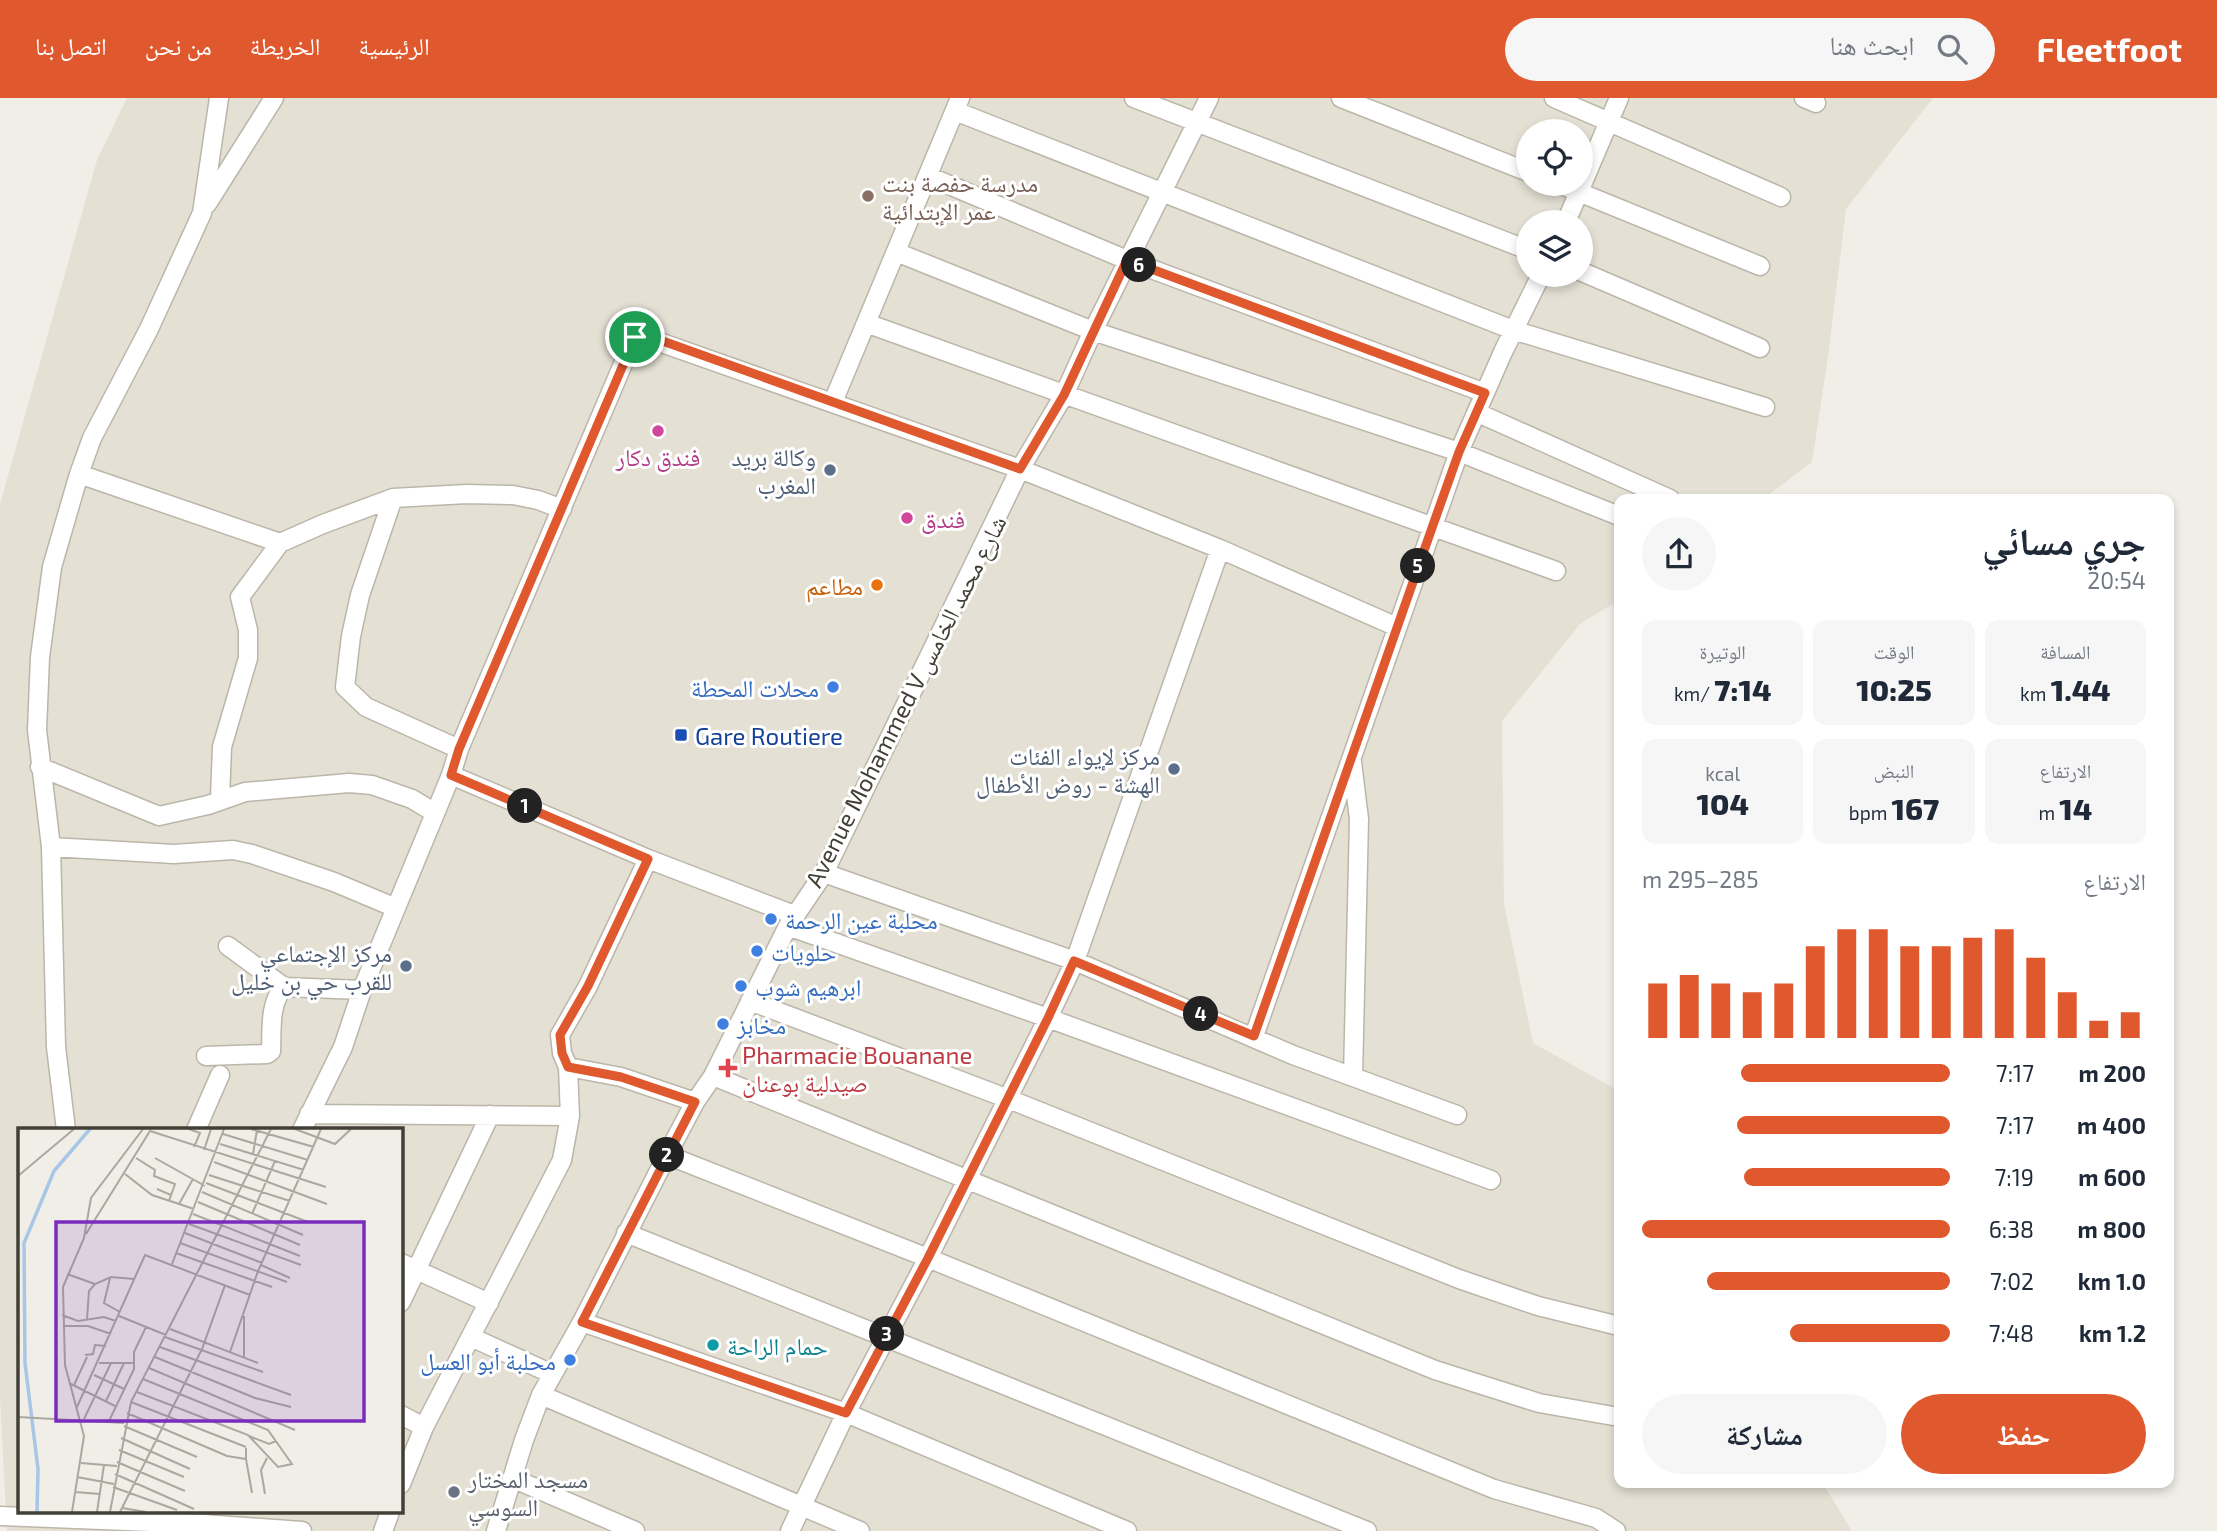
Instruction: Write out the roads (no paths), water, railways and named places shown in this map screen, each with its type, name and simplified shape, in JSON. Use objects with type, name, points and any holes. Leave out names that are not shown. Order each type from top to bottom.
[{"type":"street","points":[[202,213],[219,98]]},
{"type":"street","points":[[66,1128],[55,1047],[51,847],[37,730],[40,657],[52,567],[92,438],[149,329],[202,213],[274,98]]},
{"type":"street","points":[[1134,98],[1516,245]]},
{"type":"street","name":"Avenue Mohammed V شارع محمد الخامس","points":[[496,1531],[541,1395],[582,1322],[695,1102],[713,1076],[791,920],[824,873],[1020,469],[1064,395],[1127,260],[1209,98]]},
{"type":"street","points":[[1341,98],[1516,167]]},
{"type":"street","points":[[1554,98],[1781,197]]},
{"type":"street","points":[[1593,162],[1619,98]]},
{"type":"street","points":[[833,402],[958,104],[1162,191],[1513,330],[1765,407]]},
{"type":"street","points":[[928,176],[1127,260],[1485,393]]},
{"type":"street","points":[[1590,196],[1760,266]]},
{"type":"street","points":[[896,252],[1093,331],[1459,452],[1614,514]]},
{"type":"street","points":[[1593,277],[1760,348]]},
{"type":"street","points":[[1254,1036],[1459,452],[1535,287]]},
{"type":"street","points":[[866,323],[1556,570]]},
{"type":"street","points":[[570,1116],[490,1115],[396,1123],[306,1122],[343,1047],[362,990],[451,775],[459,749],[635,337],[639,335],[1020,469],[1220,549],[1396,626]]},
{"type":"street","points":[[1478,413],[1659,494]]},
{"type":"street","points":[[79,474],[280,544]]},
{"type":"street","points":[[220,799],[222,747],[248,658],[248,630],[240,597],[280,544],[323,524],[393,498],[467,494],[513,495],[562,509]]},
{"type":"street","points":[[393,498],[360,595],[351,636],[345,687],[366,707],[459,749]]},
{"type":"street","points":[[790,1531],[846,1413],[928,1258],[1074,961],[1220,549]]},
{"type":"street","points":[[1351,760],[1359,819],[1353,1077]]},
{"type":"street","points":[[40,767],[159,816],[208,805],[245,792],[349,783],[372,785],[412,799],[435,813]]},
{"type":"street","points":[[451,775],[791,920],[1048,1018],[1491,1180]]},
{"type":"street","points":[[51,847],[174,855],[233,850],[253,854],[334,882],[396,908]]},
{"type":"street","points":[[402,1482],[424,1427],[562,1160],[570,1116],[568,1067],[562,1053],[560,1035],[588,986],[648,859]]},
{"type":"street","points":[[824,873],[1074,961],[1293,1055],[1457,1115]]},
{"type":"street","points":[[228,946],[284,987],[362,990]]},
{"type":"street","points":[[206,1056],[262,1055],[271,1051],[273,1014],[279,993],[284,987]]},
{"type":"street","points":[[750,1001],[1006,1098],[1459,1279],[1538,1306],[1614,1325]]},
{"type":"street","points":[[568,1067],[621,1077],[695,1102]]},
{"type":"street","points":[[196,1128],[220,1075]]},
{"type":"street","points":[[713,1076],[1435,1370],[1539,1403],[1614,1416]]},
{"type":"street","points":[[402,1297],[408,1267],[490,1115]]},
{"type":"street","points":[[667,1155],[928,1258],[1494,1489],[1596,1518],[1616,1531]]},
{"type":"street","points":[[626,1233],[1367,1531]]},
{"type":"street","points":[[408,1267],[489,1303]]},
{"type":"street","points":[[582,1322],[846,1413],[1127,1531]]},
{"type":"street","points":[[471,1338],[552,1374]]},
{"type":"street","points":[[541,1395],[860,1531]]},
{"type":"street","points":[[402,1416],[424,1427]]},
{"type":"street","points":[[512,1478],[635,1531]]},
{"type":"street","points":[[383,1531],[389,1514]]},
{"type":"street","points":[[0,1516],[176,1522],[206,1518],[302,1531]]},
{"type":"place","name":"مدرسة حفصة بنت عمر الإبتدائية","points":[[868,196]]},
{"type":"place","name":"فندق دكار","points":[[658,431]]},
{"type":"place","name":"وكالة بريد المغرب","points":[[830,470]]},
{"type":"place","name":"فندق","points":[[907,518]]},
{"type":"place","name":"مطاعم","points":[[877,585]]},
{"type":"place","name":"محلات المحطة","points":[[833,687]]},
{"type":"place","name":"Gare Routiere","points":[[681,735]]},
{"type":"place","name":"مركز لإيواء الفئات الهشة - روض الأطفال","points":[[1174,769]]},
{"type":"place","name":"محلبة عين الرحمة","points":[[771,919]]},
{"type":"place","name":"حلويات","points":[[757,951]]},
{"type":"place","name":"مركز الإجتماعي للقرب حي بن خليل","points":[[406,966]]},
{"type":"place","name":"ابرهيم شوب","points":[[741,986]]},
{"type":"place","name":"مخابز","points":[[723,1024]]},
{"type":"place","name":"Pharmacie Bouanane صيدلية بوعنان","points":[[728,1068]]},
{"type":"place","name":"حمام الراحة","points":[[713,1345]]},
{"type":"place","name":"محلبة أبو العسل","points":[[570,1360]]},
{"type":"place","name":"مسجد المختار السوسي","points":[[454,1492]]}]
